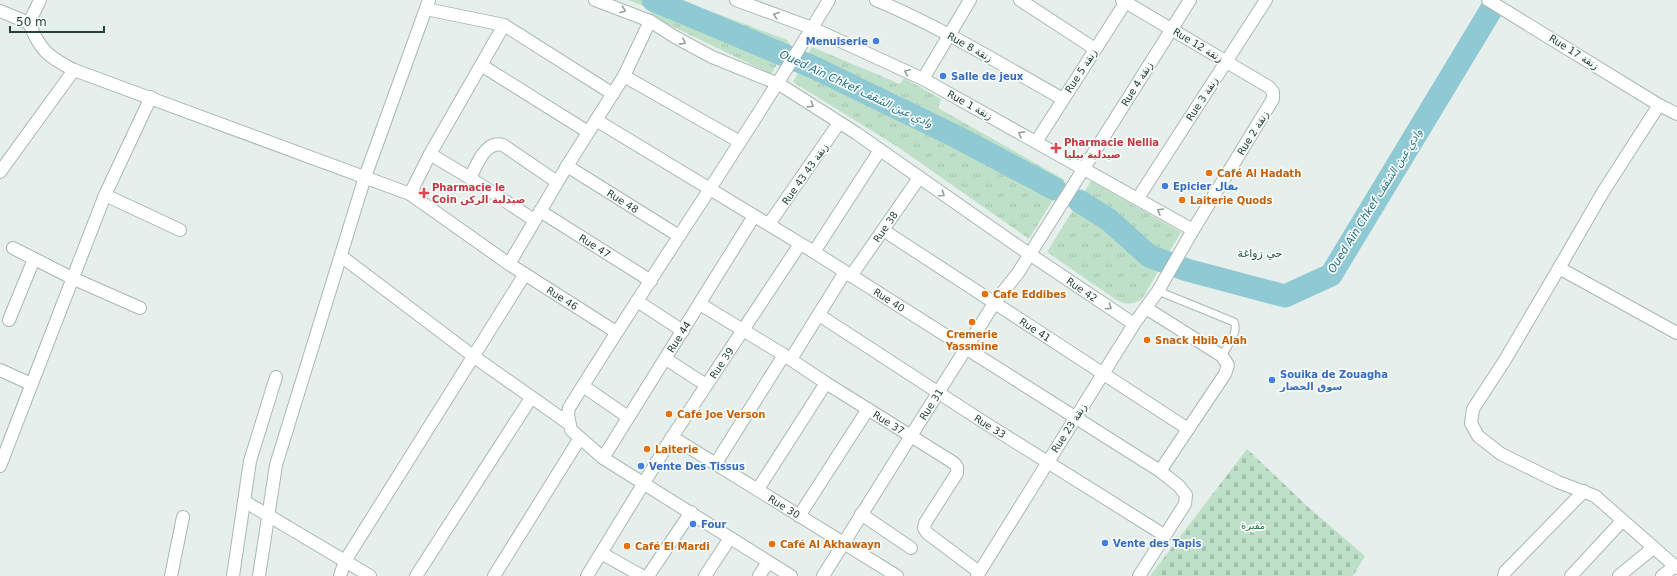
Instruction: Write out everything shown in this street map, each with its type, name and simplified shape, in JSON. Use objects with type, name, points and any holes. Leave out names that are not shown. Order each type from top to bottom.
[{"type":"street","points":[[0,11],[29,23],[40,0]]},
{"type":"street","name":"Rue 42","points":[[595,0],[650,21],[675,37],[712,57],[779,84],[880,150],[1134,324]]},
{"type":"street","name":"Rue 1 زنقة","points":[[736,0],[812,28],[923,79],[1085,168],[1193,230]]},
{"type":"street","points":[[568,423],[569,408],[616,332],[779,84],[829,0]]},
{"type":"street","name":"Rue 8 زنقة","points":[[876,0],[902,5],[948,35],[1063,99]]},
{"type":"street","points":[[923,79],[970,0]]},
{"type":"street","points":[[1020,0],[1095,49]]},
{"type":"street","name":"Rue 4 زنقة","points":[[1030,254],[1190,0]]},
{"type":"street","name":"Rue 3 زنقة","points":[[1138,198],[1266,0]]},
{"type":"street","name":"Rue 17 زنقة","points":[[1488,0],[1659,105],[1677,114]]},
{"type":"street","name":"Rue 5 زنقة","points":[[1036,142],[1125,1]]},
{"type":"street","name":"Rue 12 زنقة","points":[[1125,1],[1269,87],[1273,92]]},
{"type":"street","points":[[259,576],[276,465],[365,177],[428,4],[504,25],[613,94]]},
{"type":"street","points":[[509,264],[557,182],[624,76],[650,21]]},
{"type":"street","name":"Rue 46","points":[[29,23],[41,48],[56,61],[74,70],[151,97],[410,194],[509,264],[616,332]]},
{"type":"street","points":[[410,194],[430,154],[504,25]]},
{"type":"street","points":[[481,65],[588,132]]},
{"type":"street","points":[[0,172],[74,70]]},
{"type":"street","points":[[624,76],[740,142]]},
{"type":"street","name":"Rue 2 زنقة","points":[[1161,286],[1193,230],[1272,103],[1273,92]]},
{"type":"street","points":[[0,466],[105,195],[151,97]]},
{"type":"street","points":[[1659,105],[1603,192],[1505,360],[1473,409],[1471,423],[1478,436],[1501,454],[1558,482],[1584,491],[1605,504],[1622,521],[1676,567],[1662,576]]},
{"type":"street","name":"Rue 40","points":[[596,120],[814,252],[1160,471],[1179,486],[1186,496],[1185,504],[1164,535]]},
{"type":"street","name":"Rue 43 زنقة 43","points":[[769,224],[839,123]]},
{"type":"street","points":[[470,178],[485,152],[492,145],[496,144],[503,145],[557,182]]},
{"type":"street","points":[[814,252],[880,150]]},
{"type":"street","name":"Rue 47","points":[[430,154],[650,281]]},
{"type":"street","name":"Rue 48","points":[[567,166],[679,236]]},
{"type":"street","name":"Rue 38","points":[[716,463],[788,357],[848,274],[883,230],[919,178]]},
{"type":"street","points":[[105,195],[180,230]]},
{"type":"street","name":"Rue 44","points":[[604,458],[628,417],[666,359],[754,216]]},
{"type":"street","name":"Rue 41","points":[[883,230],[996,302],[1188,429]]},
{"type":"street","name":"Rue 39","points":[[587,576],[643,482],[742,329],[800,244]]},
{"type":"street","points":[[13,248],[72,278],[140,308]]},
{"type":"street","name":"Rue 31","points":[[823,576],[911,434],[939,393],[996,302],[1030,254]]},
{"type":"street","points":[[341,256],[473,356],[568,423],[572,430],[580,438],[604,458],[791,576]]},
{"type":"street","points":[[9,320],[34,259]]},
{"type":"street","points":[[1559,268],[1677,334]]},
{"type":"street","points":[[340,576],[345,561],[525,274]]},
{"type":"street","name":"Rue 23 زنقة","points":[[978,574],[1047,461],[1104,374],[1134,324],[1161,286]]},
{"type":"street","points":[[637,301],[683,331]]},
{"type":"street","name":"Rue 37","points":[[700,304],[788,357],[868,410],[911,434],[954,463],[957,467],[957,473],[925,523],[925,531],[978,574]]},
{"type":"street","points":[[1146,308],[1222,356],[1228,365],[1225,374],[1160,471]]},
{"type":"street","name":"Rue 33","points":[[819,315],[939,393],[1164,535]]},
{"type":"street","points":[[666,359],[706,385]]},
{"type":"street","points":[[0,370],[31,384]]},
{"type":"street","points":[[233,576],[250,461],[276,377]]},
{"type":"street","points":[[758,489],[826,383]]},
{"type":"street","points":[[583,386],[628,417]]},
{"type":"street","points":[[416,576],[531,398]]},
{"type":"street","points":[[799,516],[868,410]]},
{"type":"street","name":"Rue 30","points":[[672,437],[897,576]]},
{"type":"street","points":[[494,576],[580,438]]},
{"type":"street","points":[[1504,576],[1505,572],[1584,491]]},
{"type":"street","points":[[244,501],[370,576]]},
{"type":"street","points":[[648,576],[691,512]]},
{"type":"street","points":[[861,514],[911,548]]},
{"type":"street","points":[[171,576],[183,517]]},
{"type":"street","points":[[1571,576],[1622,521]]},
{"type":"street","points":[[1137,574],[1164,535]]},
{"type":"street","points":[[705,576],[730,538]]},
{"type":"street","points":[[1620,576],[1653,548]]},
{"type":"street","points":[[601,553],[642,576]]},
{"type":"street","points":[[759,576],[768,562]]},
{"type":"lane","points":[[1161,286],[1234,322],[1236,326],[1235,332],[1222,356]]},
{"type":"green space","points":[[628,0],[681,0],[787,40],[790,44],[771,74],[651,16],[649,8]]},
{"type":"green space","points":[[812,47],[900,84],[904,78],[941,99],[938,108],[1065,180],[1029,239],[898,147],[793,82]]},
{"type":"green space","points":[[1091,181],[1181,232],[1142,299],[1135,302],[1128,304],[1115,299],[1047,252]]},
{"type":"green space","name":"مقبرة","points":[[1247,449],[1308,507],[1365,556],[1353,576],[1150,576]]},
{"type":"waterway","name":"Oued Aïn Chkef وادي عين الشقف","points":[[653,0],[815,68],[957,137],[1055,189]]},
{"type":"waterway","name":"Oued Aïn Chkef وادي عين الشقف","points":[[1079,201],[1109,220],[1149,256],[1187,270],[1285,296],[1331,275],[1491,10]]},
{"type":"place","name":"Menuiserie","points":[[876,41]]},
{"type":"place","name":"Salle de jeux","points":[[943,76]]},
{"type":"place","name":"Pharmacie Nellia صيدلية نيليا","points":[[1056,148]]},
{"type":"place","name":"Café Al Hadath","points":[[1209,173]]},
{"type":"place","name":"Epicier بقال","points":[[1165,186]]},
{"type":"place","name":"Pharmacie le Coin صيدلية الركن","points":[[424,193]]},
{"type":"place","name":"Laiterie Quods","points":[[1182,200]]},
{"type":"place","name":"Cafe Eddibes","points":[[985,294]]},
{"type":"place","name":"Cremerie Yassmine","points":[[972,322]]},
{"type":"place","name":"Snack Hbib Alah","points":[[1147,340]]},
{"type":"place","name":"Souika de Zouagha سوق الخضار","points":[[1272,380]]},
{"type":"place","name":"Café Joe Verson","points":[[669,414]]},
{"type":"place","name":"Laiterie","points":[[647,449]]},
{"type":"place","name":"Vente Des Tissus","points":[[641,466]]},
{"type":"place","name":"Four","points":[[693,524]]},
{"type":"place","name":"Vente des Tapis","points":[[1105,543]]},
{"type":"place","name":"Café Al Akhawayn","points":[[772,544]]},
{"type":"place","name":"Café El Mardi","points":[[627,546]]},
{"type":"district","name":"حي زواغة","points":[[1260,253]]}]
